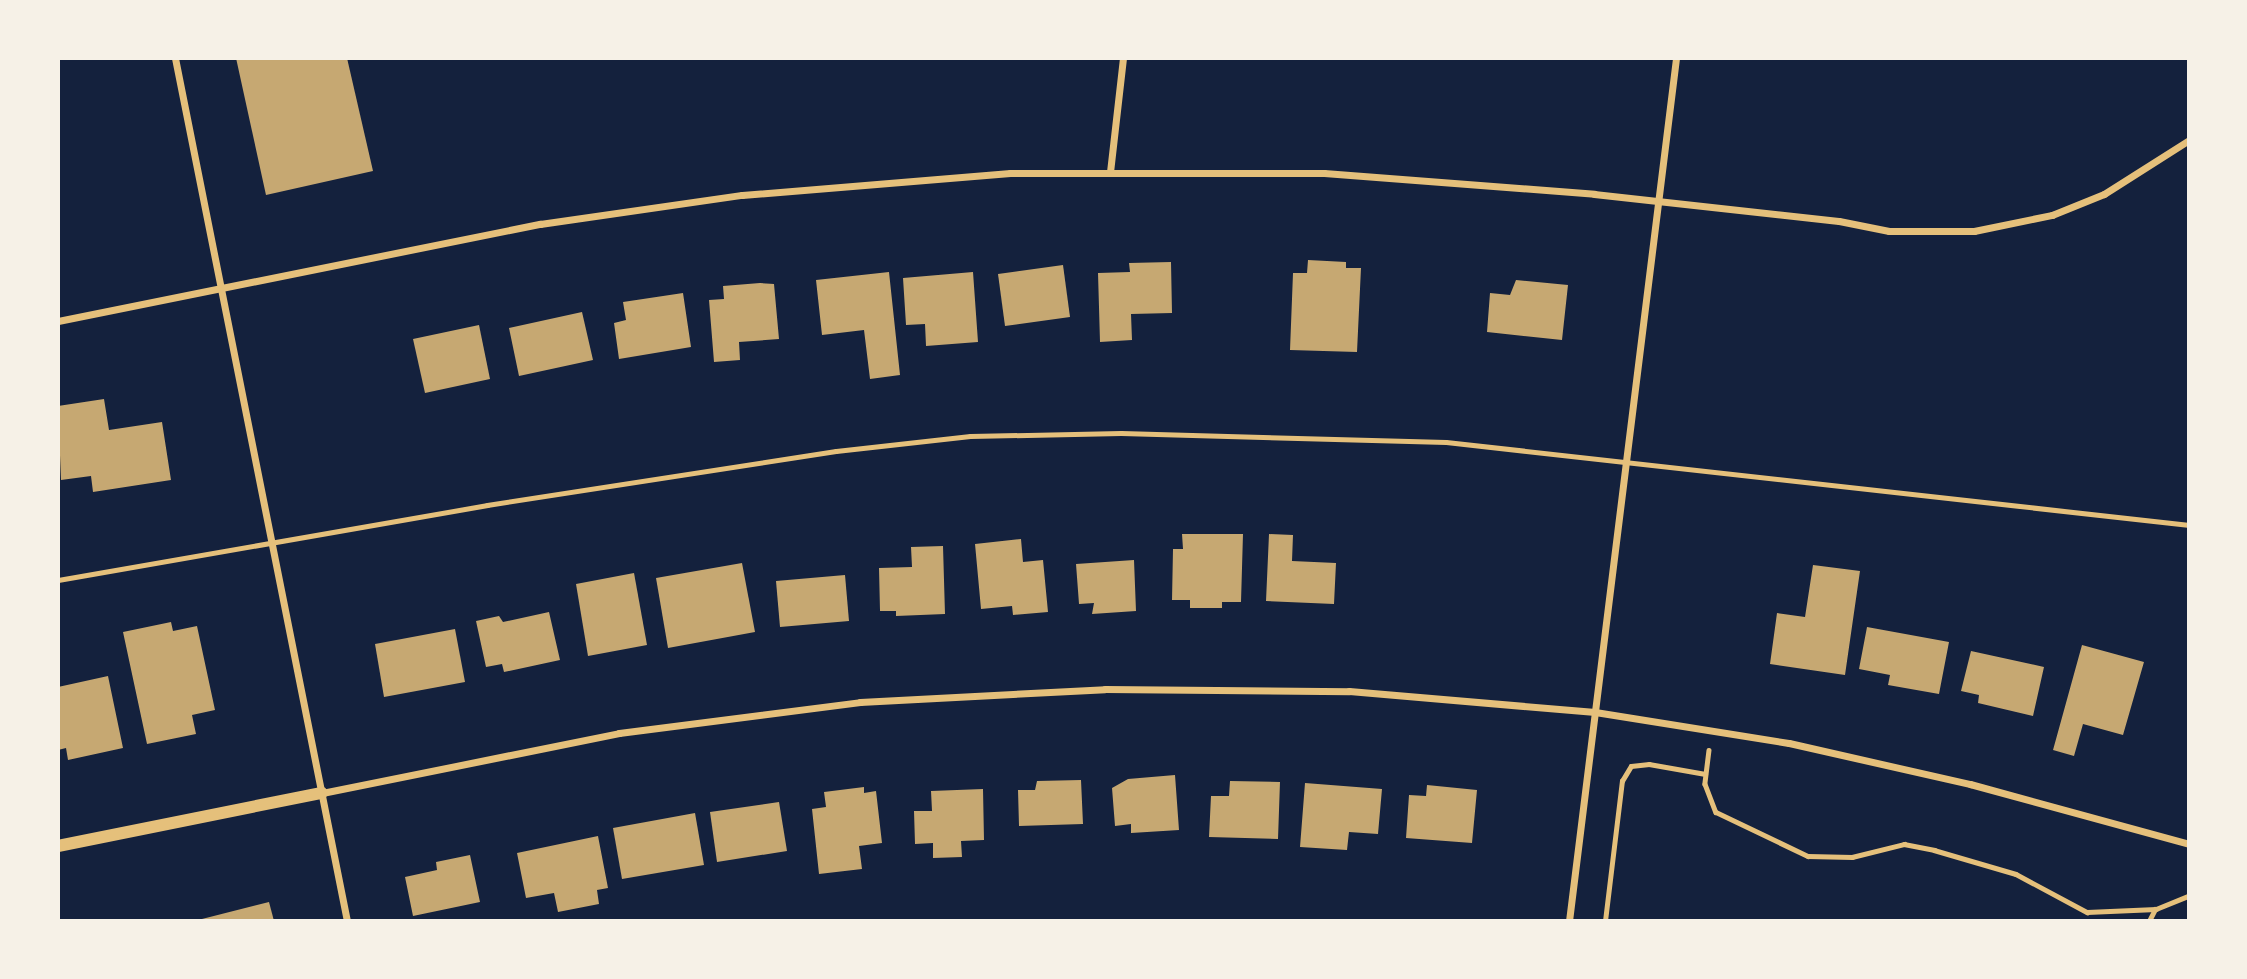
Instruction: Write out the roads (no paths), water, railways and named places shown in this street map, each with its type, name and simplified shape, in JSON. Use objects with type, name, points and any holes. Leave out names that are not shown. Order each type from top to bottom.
[{"type":"street","points":[[175,58],[347,921]]},
{"type":"street","points":[[1111,172],[1123,58]]},
{"type":"street","points":[[1569,921],[1661,201],[1676,58]]},
{"type":"street","points":[[58,321],[487,233],[674,204],[877,182],[1111,172],[1324,173],[1661,201],[1839,221],[1889,231],[1975,231],[2052,215],[2105,194],[2189,140]]},
{"type":"street","points":[[58,846],[619,733],[921,698],[1105,689],[1349,691],[1595,712],[1789,743],[1970,784],[2189,844]]},
{"type":"lane","points":[[58,580],[271,539],[836,451],[970,436],[1121,433],[1432,441],[2189,525]]}]
